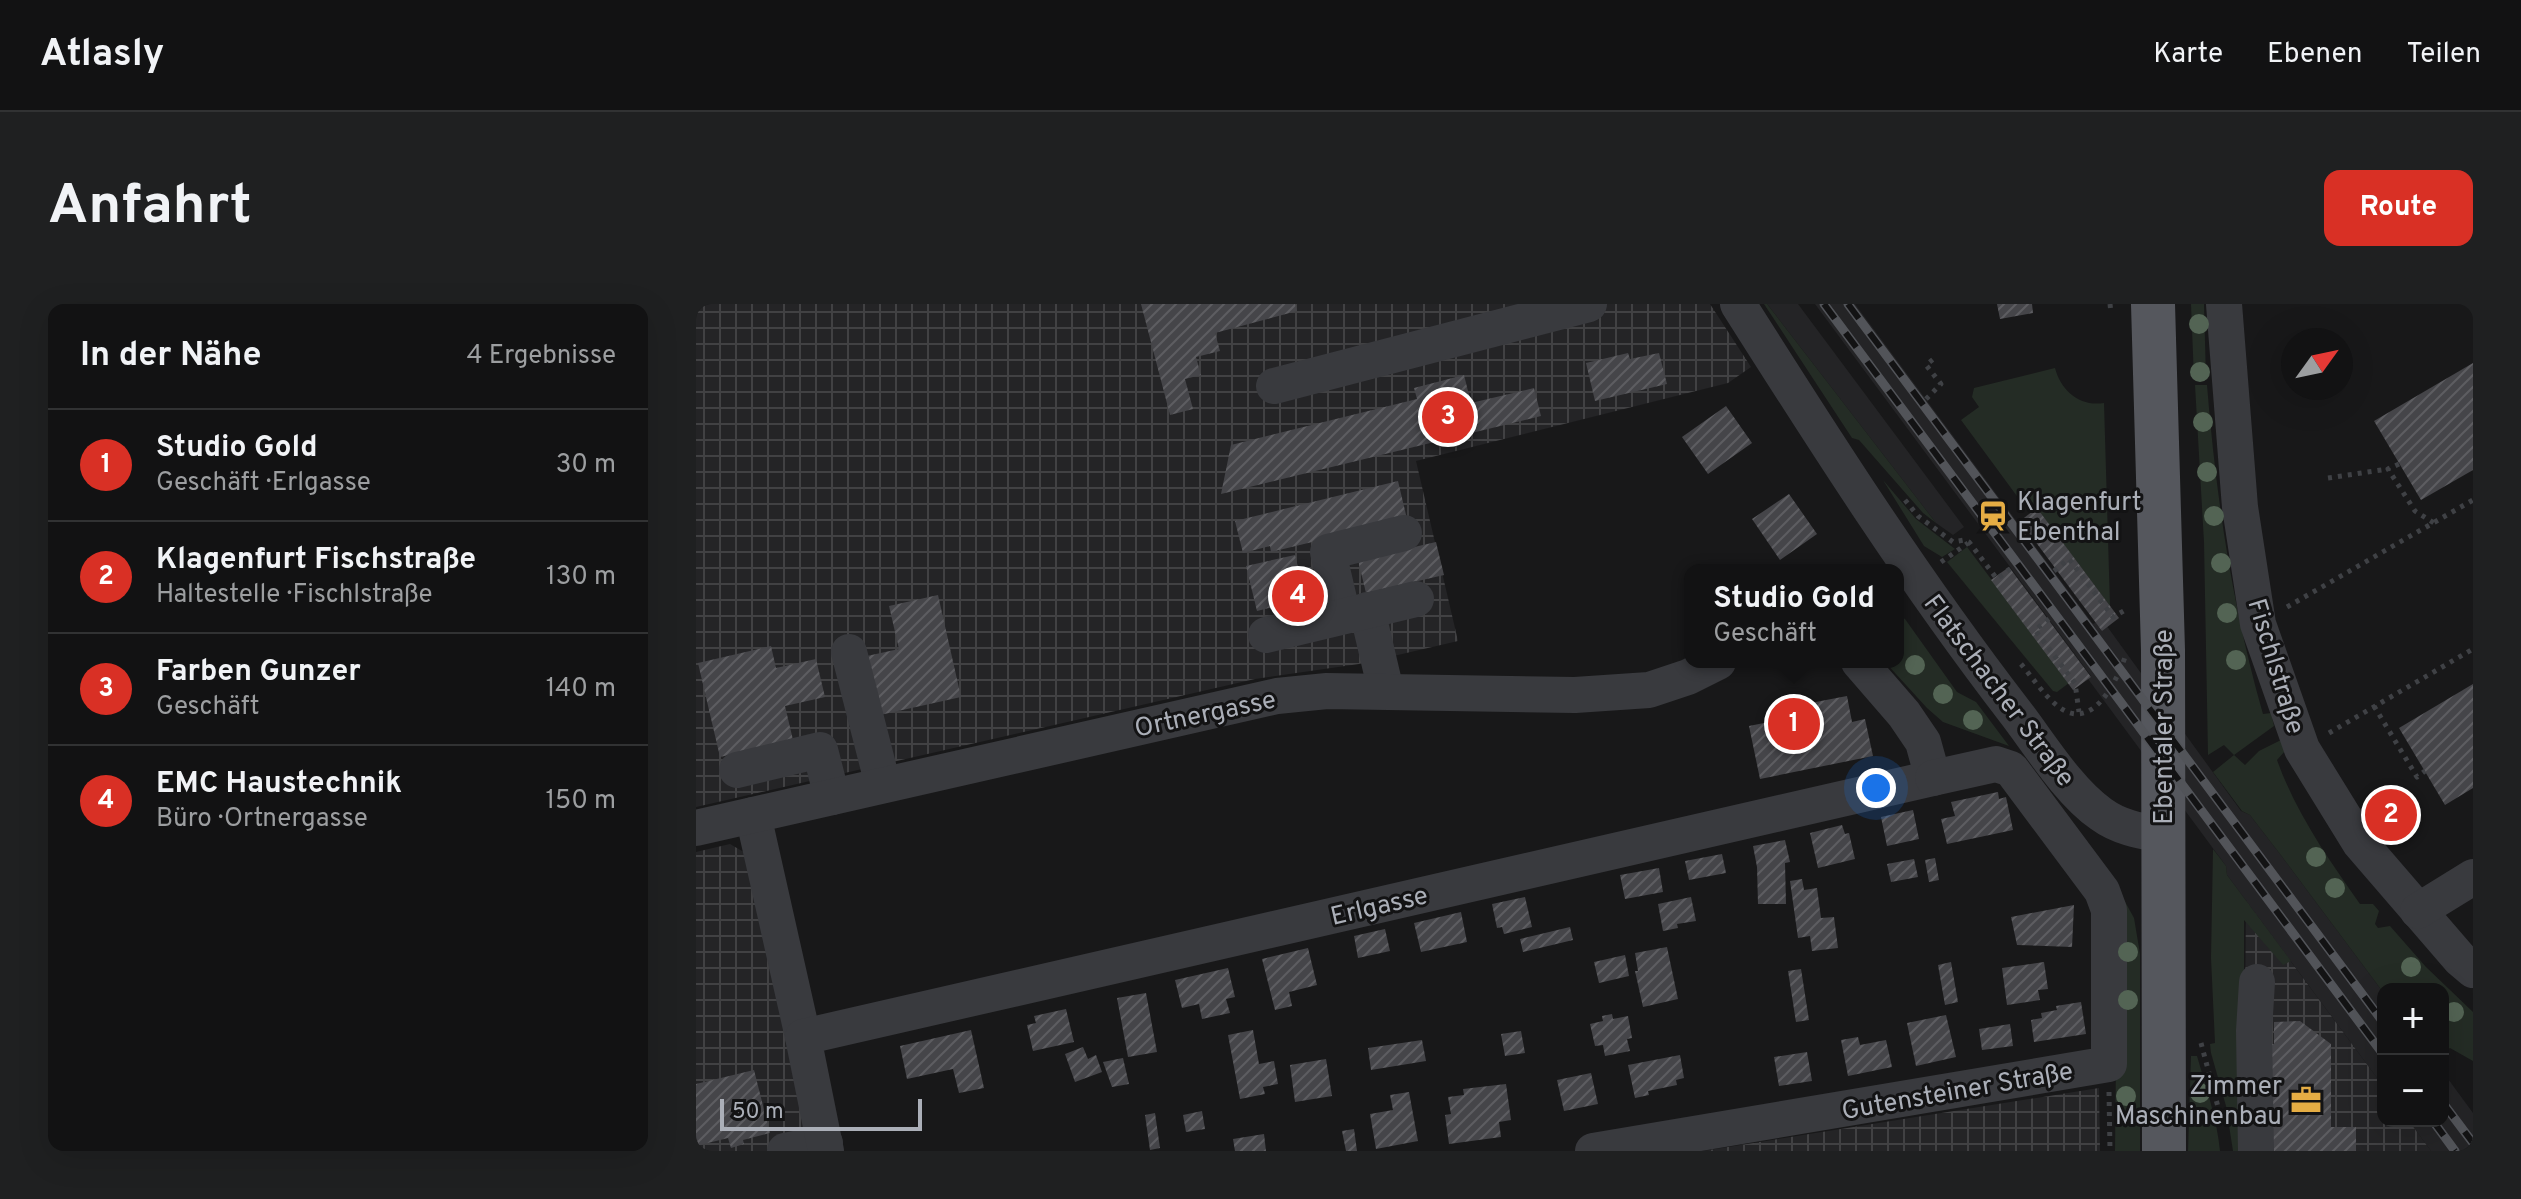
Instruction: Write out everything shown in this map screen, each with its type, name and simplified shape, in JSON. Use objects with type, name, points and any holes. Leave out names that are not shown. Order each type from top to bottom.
[{"type":"main road","name":"Ebentaler Straße","points":[[2153,304],[2161,515],[2164,1151]]},
{"type":"street","points":[[1274,386],[1589,304]]},
{"type":"street","name":"Flatschacher Straße","points":[[1738,304],[1894,564]]},
{"type":"street","name":"Fischlstraße","points":[[2224,304],[2240,507],[2258,624],[2302,749],[2360,843],[2473,970]]},
{"type":"street","points":[[1386,691],[1328,552],[1404,533]]},
{"type":"street","name":"Flatschacher Straße","points":[[1904,576],[2091,806],[2103,816],[2131,829],[2164,835]]},
{"type":"street","points":[[1266,635],[1416,599]]},
{"type":"street","points":[[849,652],[883,785]]},
{"type":"street","name":"Ortnergasse","points":[[696,828],[1277,696],[1327,691],[1575,695],[1649,690],[1706,668]]},
{"type":"street","points":[[1864,668],[1904,714],[1923,742],[1933,778]]},
{"type":"street","points":[[737,770],[820,750],[832,797]]},
{"type":"street","name":"Gutensteiner Straße","points":[[1593,1151],[2109,1064],[2109,910],[2102,891],[2011,769],[1996,764],[1933,778]]},
{"type":"street","name":"Erlgasse","points":[[803,1037],[1933,778]]},
{"type":"street","points":[[753,815],[825,1147],[785,1151]]},
{"type":"street","points":[[2418,911],[2473,877]]},
{"type":"street","points":[[2256,1151],[2254,1031],[2257,982]]},
{"type":"path","points":[[2110,304],[2111,313]]},
{"type":"path","points":[[1926,399],[1941,384],[1926,365],[1936,357]]},
{"type":"path","points":[[2328,478],[2388,469],[2399,464]]},
{"type":"path","points":[[2388,469],[2415,511],[2434,523]]},
{"type":"path","points":[[1902,496],[1918,516],[1953,542],[1969,542],[1997,579],[2011,568]]},
{"type":"path","points":[[2258,624],[2473,500]]},
{"type":"path","points":[[1946,559],[1969,542]]},
{"type":"path","points":[[2054,571],[2069,559],[2113,617],[2135,605],[2134,615]]},
{"type":"path","points":[[2049,619],[2035,630],[2075,683],[2079,712]]},
{"type":"path","points":[[2018,659],[2060,708],[2079,712],[2100,704],[2116,682],[2129,643]]},
{"type":"path","points":[[2302,749],[2473,649]]},
{"type":"path","points":[[2374,706],[2417,777],[2425,771]]},
{"type":"path","points":[[2109,1064],[2110,1151]]},
{"type":"shaded area","points":[[696,304],[1710,304],[1751,367],[1728,383],[1416,461],[1458,641],[1359,664],[1255,679],[696,807]]},
{"type":"shaded area","points":[[1764,304],[1936,523],[1923,513],[1859,440],[1852,438]]},
{"type":"shaded area","points":[[1767,304],[1798,304],[1964,527],[1953,535],[1936,523]]},
{"type":"shaded area","points":[[1815,304],[1855,304],[2093,624],[2101,618],[2241,811],[2250,815],[2377,984],[2377,1078],[2227,875],[2226,866],[2088,679],[2091,676]]},
{"type":"shaded area","points":[[2191,304],[2204,304],[2206,379],[2194,379]]},
{"type":"shaded area","points":[[2055,368],[2062,384],[2073,396],[2095,404],[2104,403],[2110,606],[2032,502],[2022,503],[1961,420],[1979,407],[1972,397],[1974,388]]},
{"type":"shaded area","points":[[2195,385],[2207,385],[2220,510],[2242,633],[2263,714],[2271,713],[2274,726],[2234,755],[2224,745],[2208,755],[2204,542]]},
{"type":"shaded area","points":[[1883,480],[1916,519],[1955,549],[1942,557],[1924,546]]},
{"type":"shaded area","points":[[1967,547],[2069,683],[2057,692],[2053,691],[1947,562]]},
{"type":"shaded area","points":[[1904,618],[1957,692],[1976,702],[2009,746],[1943,722],[1890,668],[1904,668]]},
{"type":"shaded area","points":[[2281,740],[2285,751],[2277,760],[2293,798],[2324,852],[2360,904],[2373,904],[2379,911],[2375,924],[2378,928],[2390,926],[2443,983],[2377,984],[2250,815],[2242,811],[2213,772],[2234,755],[2245,765],[2259,751]]},
{"type":"shaded area","points":[[730,844],[747,854],[810,1151],[696,1151],[696,852]]},
{"type":"shaded area","points":[[2213,849],[2226,866],[2227,875],[2291,961],[2283,965],[2244,920],[2244,1151],[2233,1151],[2226,1106],[2210,1044],[2215,1043],[2211,958]]},
{"type":"shaded area","points":[[2118,889],[2134,918],[2140,954],[2140,1151],[2115,1151]]},
{"type":"shaded area","points":[[2246,901],[2377,1078],[2377,1127],[2413,1127],[2431,1151],[2244,1151]]},
{"type":"shaded area","points":[[2449,989],[2473,1012],[2473,1061],[2450,1048]]},
{"type":"shaded area","points":[[2191,1056],[2197,1056],[2214,1115],[2220,1151],[2188,1151]]},
{"type":"shaded area","points":[[2449,1080],[2473,1113],[2473,1151],[2431,1151],[2413,1127],[2449,1127]]},
{"type":"shaded area","points":[[2099,1088],[2100,1151],[1703,1151]]},
{"type":"building","points":[[1141,304],[1295,304],[1297,311],[1215,333],[1220,351],[1196,357],[1201,375],[1185,379],[1193,409],[1170,415]]},
{"type":"building","points":[[1997,304],[2032,304],[2033,313],[2000,319]]},
{"type":"building","points":[[1628,353],[1630,359],[1659,353],[1667,384],[1595,401],[1586,363]]},
{"type":"building","points":[[2473,363],[2473,470],[2421,500],[2374,421]]},
{"type":"building","points":[[1464,375],[1471,403],[1534,388],[1541,416],[1221,494],[1231,445],[1417,399],[1414,388]]},
{"type":"building","points":[[1726,406],[1752,443],[1708,474],[1682,437]]},
{"type":"building","points":[[1398,481],[1407,519],[1271,552],[1270,546],[1243,553],[1235,521]]},
{"type":"building","points":[[1789,494],[1817,534],[1780,560],[1752,519]]},
{"type":"building","points":[[2037,508],[2119,618],[2102,631],[2020,521]]},
{"type":"building","points":[[1436,542],[1444,575],[1366,593],[1358,560]]},
{"type":"building","points":[[1295,555],[1306,599],[1257,611],[1246,566]]},
{"type":"building","points":[[2009,567],[2091,677],[2073,690],[1991,580]]},
{"type":"building","points":[[938,595],[961,697],[880,715],[867,656],[899,649],[889,606]]},
{"type":"building","points":[[771,646],[776,668],[816,659],[825,697],[785,706],[793,740],[720,757],[698,663]]},
{"type":"building","points":[[2473,684],[2473,788],[2445,805],[2399,728]]},
{"type":"building","points":[[1847,696],[1852,722],[1865,719],[1873,756],[1760,779],[1749,726],[1803,715],[1800,705]]},
{"type":"building","points":[[1998,792],[1999,799],[2006,797],[2013,830],[1947,844],[1941,819],[1955,816],[1951,802]]},
{"type":"building","points":[[1913,810],[1919,839],[1887,846],[1881,817]]},
{"type":"building","points":[[1842,825],[1845,834],[1849,833],[1855,859],[1818,868],[1810,833]]},
{"type":"building","points":[[1785,840],[1790,862],[1785,863],[1786,904],[1758,904],[1753,846]]},
{"type":"building","points":[[1722,854],[1726,873],[1689,880],[1685,861]]},
{"type":"building","points":[[1935,858],[1939,880],[1929,882],[1925,860]]},
{"type":"building","points":[[1914,859],[1918,877],[1891,882],[1887,864]]},
{"type":"building","points":[[1659,868],[1663,892],[1625,899],[1620,875]]},
{"type":"building","points":[[1802,879],[1804,890],[1817,888],[1821,918],[1834,917],[1838,948],[1812,951],[1810,936],[1798,938],[1790,881]]},
{"type":"building","points":[[1525,897],[1532,927],[1504,934],[1502,927],[1497,928],[1492,904]]},
{"type":"building","points":[[1691,897],[1696,921],[1677,924],[1678,928],[1663,931],[1658,904]]},
{"type":"building","points":[[2074,905],[2072,947],[2017,945],[2011,917]]},
{"type":"building","points":[[1461,912],[1467,942],[1421,952],[1414,923]]},
{"type":"building","points":[[1570,927],[1573,940],[1523,952],[1520,939]]},
{"type":"building","points":[[1385,929],[1390,951],[1358,958],[1354,936]]},
{"type":"building","points":[[1667,947],[1678,999],[1643,1007],[1635,971],[1638,971],[1635,953]]},
{"type":"building","points":[[1308,948],[1317,985],[1289,992],[1292,1006],[1275,1010],[1262,959]]},
{"type":"building","points":[[1625,955],[1629,976],[1599,983],[1594,962]]},
{"type":"building","points":[[1951,962],[1958,1002],[1945,1005],[1938,965]]},
{"type":"building","points":[[2044,962],[2048,989],[2038,990],[2040,1000],[2007,1005],[2002,968]]},
{"type":"building","points":[[1228,968],[1235,997],[1226,999],[1230,1013],[1202,1019],[1199,1004],[1182,1008],[1175,980]]},
{"type":"building","points":[[1801,969],[1809,1020],[1796,1022],[1788,971]]},
{"type":"building","points":[[1146,993],[1157,1052],[1128,1057],[1117,998]]},
{"type":"building","points":[[2081,1002],[2086,1034],[2034,1042],[2031,1020],[2042,1018],[2041,1013],[2057,1010],[2056,1006]]},
{"type":"building","points":[[1066,1009],[1074,1042],[1033,1051],[1027,1025],[1036,1023],[1034,1016]]},
{"type":"building","points":[[1612,1014],[1613,1019],[1628,1016],[1632,1038],[1627,1039],[1630,1051],[1605,1056],[1603,1045],[1595,1046],[1590,1024],[1603,1021],[1602,1016]]},
{"type":"building","points":[[1946,1015],[1956,1057],[1916,1066],[1907,1023]]},
{"type":"building","points":[[2300,1021],[2331,1044],[2331,1127],[2356,1127],[2356,1151],[2259,1151],[2259,1044],[2274,1044],[2274,1022]]},
{"type":"building","points":[[2010,1024],[2013,1046],[1982,1050],[1979,1029]]},
{"type":"building","points":[[971,1030],[984,1088],[959,1093],[953,1069],[907,1079],[900,1046]]},
{"type":"building","points":[[1253,1030],[1259,1064],[1274,1061],[1278,1084],[1263,1087],[1265,1094],[1240,1099],[1228,1035]]},
{"type":"building","points":[[1521,1031],[1525,1053],[1505,1056],[1501,1034]]},
{"type":"building","points":[[1858,1037],[1860,1045],[1886,1040],[1892,1067],[1848,1076],[1841,1040]]},
{"type":"building","points":[[1422,1040],[1426,1061],[1371,1070],[1368,1048]]},
{"type":"building","points":[[1083,1047],[1088,1059],[1096,1055],[1102,1072],[1075,1082],[1065,1054]]},
{"type":"building","points":[[1807,1052],[1812,1081],[1779,1086],[1774,1057]]},
{"type":"building","points":[[1680,1055],[1684,1078],[1676,1080],[1677,1085],[1648,1091],[1649,1095],[1635,1098],[1628,1065]]},
{"type":"building","points":[[1123,1058],[1129,1084],[1112,1087],[1103,1062]]},
{"type":"building","points":[[1326,1059],[1332,1096],[1295,1102],[1290,1065]]},
{"type":"building","points":[[754,1070],[770,1133],[743,1140],[744,1144],[731,1148],[728,1138],[696,1146],[696,1084]]},
{"type":"building","points":[[1591,1073],[1598,1104],[1564,1111],[1557,1080]]},
{"type":"building","points":[[1506,1084],[1511,1120],[1499,1122],[1501,1137],[1449,1144],[1445,1115],[1451,1114],[1448,1097],[1464,1095],[1463,1089]]},
{"type":"building","points":[[1409,1092],[1418,1141],[1376,1149],[1370,1114],[1393,1110],[1390,1095]]},
{"type":"building","points":[[1202,1111],[1205,1129],[1186,1132],[1183,1115]]},
{"type":"building","points":[[1155,1113],[1160,1148],[1150,1150],[1145,1115]]},
{"type":"building","points":[[1354,1129],[1357,1151],[1346,1151],[1342,1131]]},
{"type":"building","points":[[1264,1134],[1266,1151],[1235,1151],[1233,1139]]},
{"type":"railway","points":[[1824,304],[2377,1046]]},
{"type":"railway","points":[[1848,304],[2377,1014]]},
{"type":"railway","points":[[2449,1111],[2473,1143]]},
{"type":"railway","points":[[2437,1127],[2455,1151]]},
{"type":"place","name":"Farben Gunzer","points":[[1448,417]]},
{"type":"place","name":"Klagenfurt Ebenthal","points":[[1993,516]]},
{"type":"place","name":"EMC Haustechnik","points":[[1298,596]]},
{"type":"place","name":"Studio Gold","points":[[1794,724]]},
{"type":"place","name":"Klagenfurt Fischstraße","points":[[2391,815]]},
{"type":"place","name":"Zimmer Maschinenbau","points":[[2306,1100]]}]
